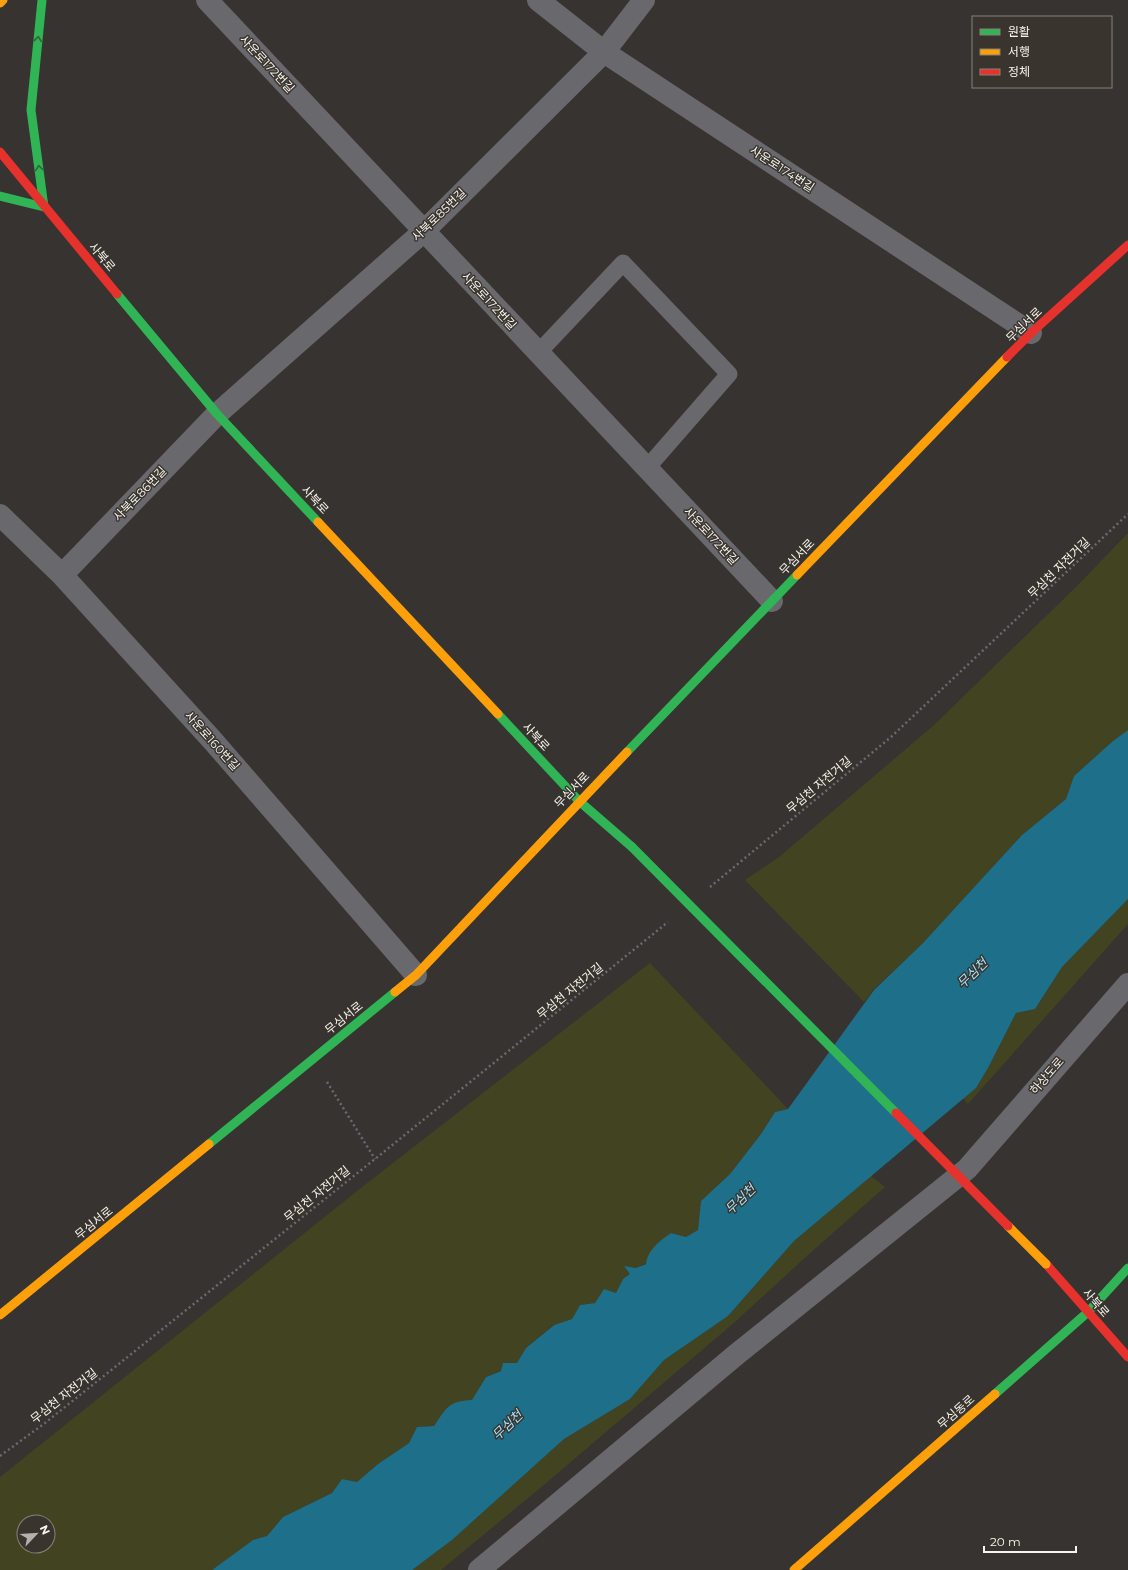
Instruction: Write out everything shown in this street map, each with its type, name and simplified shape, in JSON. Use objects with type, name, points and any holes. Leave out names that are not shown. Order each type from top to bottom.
[{"type":"street","points":[[0,3],[3,0]]},
{"type":"street","points":[[0,196],[44,207],[31,110],[42,0]]},
{"type":"street","name":"사운로172번길","points":[[207,0],[772,601]]},
{"type":"street","name":"사운로174번길","points":[[538,0],[604,52],[1031,333]]},
{"type":"street","name":"사북로85번길","points":[[217,414],[424,231],[604,52],[644,0]]},
{"type":"street","name":"사북로","points":[[0,152],[217,414],[578,801],[632,847],[1046,1264],[1128,1357]]},
{"type":"street","name":"무심서로","points":[[0,1315],[416,975],[578,801],[1031,333],[1128,245]]},
{"type":"street","name":"사북로86번길","points":[[62,575],[217,414]]},
{"type":"street","name":"사운로160번길","points":[[0,515],[62,575],[213,741],[416,975]]},
{"type":"street","name":"하상도로","points":[[479,1570],[737,1354],[967,1169],[1128,984]]},
{"type":"street","name":"무심동로","points":[[794,1570],[1088,1312],[1128,1268]]},
{"type":"lane","points":[[538,353],[623,263],[729,374],[647,468]]},
{"type":"path","name":"무심천 자전거길","points":[[708,889],[891,737],[1128,514]]},
{"type":"path","name":"무심천 자전거길","points":[[0,1456],[51,1418],[375,1160],[671,919]]},
{"type":"path","points":[[313,1059],[375,1160]]},
{"type":"green space","points":[[1128,533],[1128,730],[1113,741],[1074,776],[1066,799],[1022,835],[923,943],[874,989],[864,1002],[745,880],[779,857],[933,726],[1078,585]]},
{"type":"green space","points":[[1128,899],[1128,924],[968,1104],[963,1098],[976,1088],[1016,1013],[1035,1009],[1062,967]]},
{"type":"green space","points":[[650,963],[788,1109],[775,1112],[761,1134],[730,1174],[701,1201],[698,1230],[686,1237],[671,1233],[646,1263],[636,1268],[624,1266],[631,1274],[623,1279],[616,1293],[604,1289],[595,1303],[580,1305],[572,1319],[553,1325],[526,1348],[517,1363],[486,1377],[472,1401],[458,1402],[448,1407],[434,1426],[417,1427],[409,1443],[378,1464],[357,1482],[342,1479],[332,1493],[283,1517],[267,1536],[253,1540],[212,1570],[0,1570],[0,1477],[357,1191]]},
{"type":"green space","points":[[871,1176],[885,1187],[735,1322],[545,1484],[441,1570],[412,1570],[452,1540],[564,1439],[630,1399],[664,1360],[728,1316],[794,1241]]},
{"type":"water","name":"무심천","points":[[1128,730],[1128,899],[1062,967],[1035,1009],[1016,1013],[976,1088],[794,1241],[728,1316],[664,1360],[630,1399],[564,1439],[452,1540],[412,1570],[212,1570],[253,1540],[267,1536],[283,1517],[332,1493],[342,1479],[357,1482],[378,1464],[409,1443],[417,1427],[434,1426],[448,1407],[458,1402],[472,1400],[486,1377],[501,1371],[503,1363],[517,1363],[526,1348],[554,1325],[572,1319],[580,1305],[595,1303],[604,1289],[616,1293],[623,1279],[630,1274],[624,1266],[636,1268],[646,1264],[652,1250],[659,1242],[671,1233],[686,1237],[698,1230],[701,1201],[730,1174],[761,1134],[775,1112],[788,1109],[874,990],[923,943],[1022,835],[1066,799],[1074,776],[1113,741]]},
{"type":"traffic: fast","points":[[0,196],[44,207],[31,110],[42,0]]},
{"type":"traffic: fast","points":[[117,294],[217,414],[318,522]]},
{"type":"traffic: fast","points":[[627,752],[797,575]]},
{"type":"traffic: fast","points":[[498,714],[579,801],[632,847]]},
{"type":"traffic: fast","points":[[632,847],[896,1113]]},
{"type":"traffic: fast","points":[[209,1144],[395,992]]},
{"type":"traffic: fast","points":[[995,1394],[1088,1312],[1128,1268]]},
{"type":"traffic: slow","points":[[0,3],[3,0]]},
{"type":"traffic: slow","points":[[797,575],[1007,357]]},
{"type":"traffic: slow","points":[[318,522],[498,714]]},
{"type":"traffic: slow","points":[[395,992],[416,975],[627,752]]},
{"type":"traffic: slow","points":[[0,1315],[209,1144]]},
{"type":"traffic: slow","points":[[1008,1226],[1046,1264]]},
{"type":"traffic: slow","points":[[794,1570],[995,1394]]},
{"type":"traffic: jam","points":[[0,152],[117,294]]},
{"type":"traffic: jam","points":[[1007,357],[1031,333],[1128,245]]},
{"type":"traffic: jam","points":[[896,1113],[1008,1226]]},
{"type":"traffic: jam","points":[[1046,1264],[1128,1357]]}]
